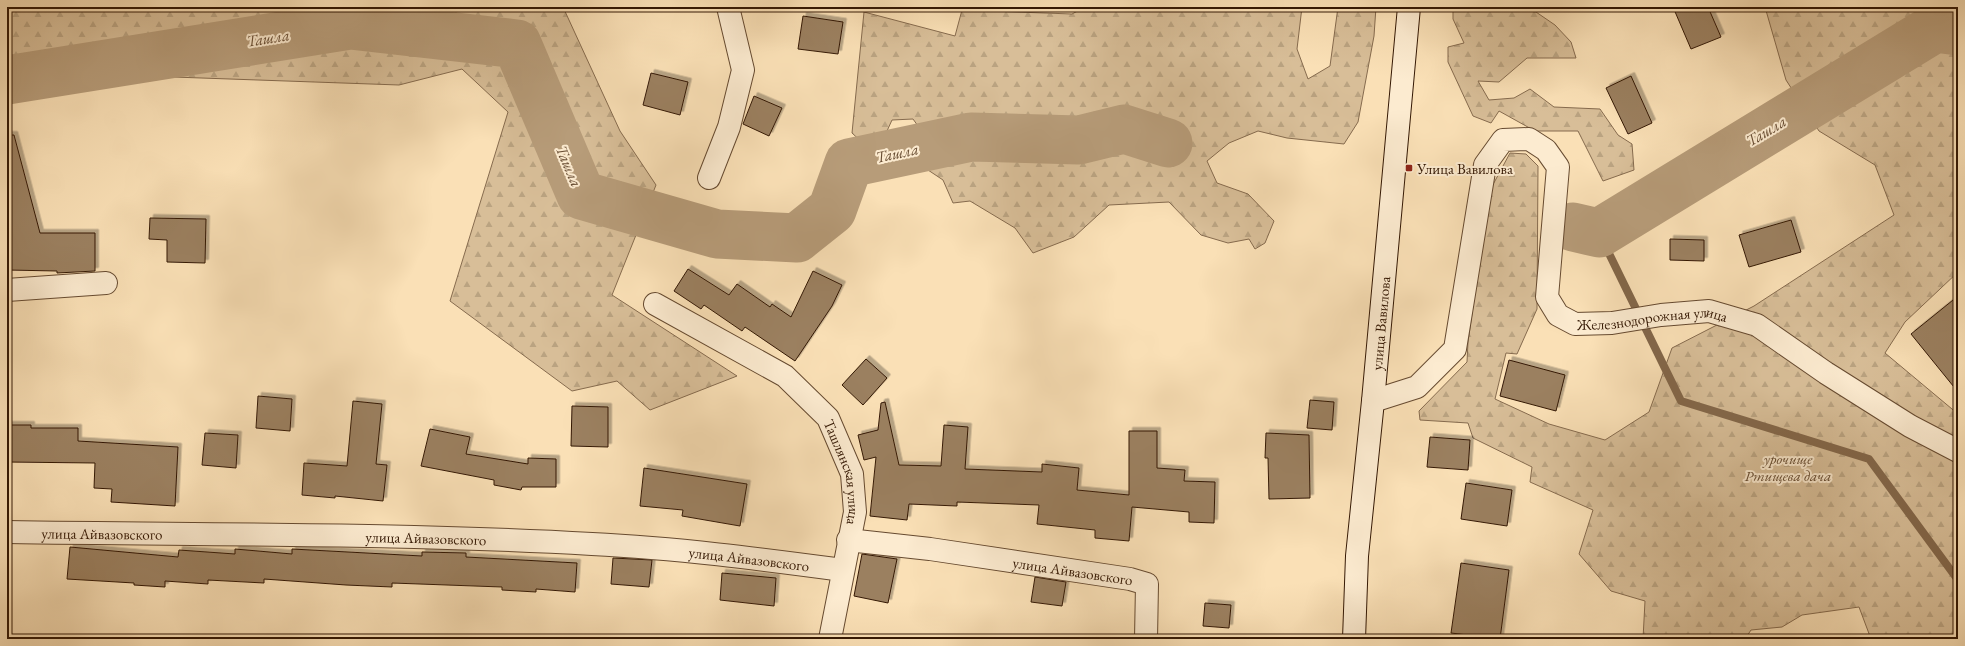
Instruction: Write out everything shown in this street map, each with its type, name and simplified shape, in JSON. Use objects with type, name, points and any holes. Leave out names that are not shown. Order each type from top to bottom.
[{"type":"street","points":[[709,178],[729,127],[743,70],[728,7]]},
{"type":"street","name":"улица Вавилова","points":[[1354,639],[1357,556],[1373,401],[1408,7]]},
{"type":"street","name":"Железнодорожная улица","points":[[1373,401],[1417,387],[1455,349],[1485,164],[1504,140],[1529,139],[1546,150],[1558,167],[1547,297],[1558,315],[1575,324],[1612,323],[1661,315],[1709,311],[1757,325],[1832,377],[1910,426],[1958,451]]},
{"type":"street","points":[[7,290],[106,283]]},
{"type":"street","name":"Ташлянская улица","points":[[655,304],[785,376],[828,418],[852,474],[855,512],[848,540],[830,639]]},
{"type":"street","name":"улица Айвазовского","points":[[7,532],[405,537],[593,544],[739,557],[843,570]]},
{"type":"street","name":"улица Айвазовского","points":[[848,540],[930,549],[1130,579],[1147,584],[1146,639]]},
{"type":"green space","points":[[7,7],[563,7],[620,131],[656,185],[612,295],[737,376],[650,410],[617,381],[572,391],[450,301],[508,112],[462,69],[399,85],[32,72],[7,74]]},
{"type":"green space","points":[[1085,7],[1302,7],[1297,49],[1308,79],[1330,66],[1338,7],[1376,7],[1374,36],[1358,122],[1344,144],[1287,138],[1258,131],[1229,143],[1207,161],[1217,183],[1248,194],[1274,221],[1265,243],[1255,249],[1249,239],[1228,243],[1201,235],[1169,202],[1109,205],[1074,237],[1033,253],[1015,228],[970,201],[953,203],[943,180],[925,168],[928,140],[913,119],[892,120],[876,155],[852,133],[864,12],[955,36],[962,10],[1072,14]]},
{"type":"green space","points":[[1453,7],[1511,7],[1512,9],[1536,12],[1555,25],[1571,42],[1576,58],[1527,58],[1499,82],[1478,81],[1489,100],[1514,98],[1530,89],[1554,107],[1600,109],[1618,135],[1632,144],[1634,170],[1603,181],[1578,131],[1535,131],[1499,111],[1491,123],[1473,116],[1448,62],[1448,47],[1464,43],[1453,19]]},
{"type":"green space","name":"урочище Ртищева дача","points":[[1765,7],[1958,7],[1958,272],[1905,322],[1885,353],[1958,414],[1958,639],[1871,639],[1859,607],[1802,615],[1782,627],[1751,630],[1745,639],[1643,639],[1645,601],[1611,591],[1579,554],[1593,510],[1530,482],[1532,467],[1473,438],[1468,423],[1420,420],[1419,411],[1467,362],[1468,342],[1489,192],[1510,153],[1526,154],[1538,166],[1537,309],[1517,354],[1506,353],[1495,399],[1549,424],[1605,440],[1649,412],[1672,348],[1754,306],[1894,215],[1875,165],[1819,131],[1786,80]]},
{"type":"building","points":[[1673,7],[1708,7],[1721,37],[1691,49]]},
{"type":"building","points":[[803,16],[843,22],[838,54],[798,49]]},
{"type":"building","points":[[651,73],[688,82],[680,115],[643,105]]},
{"type":"building","points":[[1631,76],[1652,123],[1628,134],[1606,88]]},
{"type":"building","points":[[754,96],[782,108],[769,136],[743,124]]},
{"type":"building","points":[[7,135],[14,135],[40,233],[95,233],[95,271],[57,273],[57,271],[7,270]]},
{"type":"building","points":[[150,218],[206,219],[205,263],[167,262],[167,240],[149,239]]},
{"type":"building","points":[[1791,220],[1801,252],[1749,267],[1739,235]]},
{"type":"building","points":[[1670,239],[1704,240],[1704,261],[1670,260]]},
{"type":"building","points":[[688,269],[729,295],[737,284],[770,307],[772,304],[791,317],[813,271],[842,285],[832,306],[795,361],[745,327],[742,331],[704,305],[701,309],[674,291]]},
{"type":"building","points":[[1958,296],[1958,392],[1911,334]]},
{"type":"building","points":[[866,359],[887,378],[863,405],[842,385]]},
{"type":"building","points":[[1509,360],[1565,375],[1556,411],[1500,396]]},
{"type":"building","points":[[258,396],[292,399],[290,431],[256,428]]},
{"type":"building","points":[[1310,400],[1334,402],[1332,430],[1307,428]]},
{"type":"building","points":[[353,401],[382,404],[376,464],[387,465],[383,501],[335,496],[335,498],[302,495],[304,463],[347,466]]},
{"type":"building","points":[[885,402],[899,465],[941,466],[944,425],[968,427],[965,469],[1042,472],[1042,464],[1079,468],[1077,490],[1129,495],[1129,431],[1157,431],[1157,468],[1185,470],[1184,481],[1215,482],[1214,523],[1189,522],[1189,512],[1132,507],[1129,541],[1095,538],[1095,530],[1037,524],[1039,505],[957,502],[957,506],[909,504],[907,520],[870,516],[876,457],[864,460],[858,435],[878,430],[881,403]]},
{"type":"building","points":[[572,406],[608,407],[608,447],[571,446]]},
{"type":"building","points":[[7,425],[31,425],[31,428],[78,428],[78,441],[178,447],[175,506],[111,502],[112,489],[94,488],[95,463],[7,462]]},
{"type":"building","points":[[430,429],[470,437],[466,454],[528,464],[528,458],[556,459],[556,487],[522,487],[521,490],[494,485],[494,480],[421,466]]},
{"type":"building","points":[[205,433],[238,435],[236,468],[202,465]]},
{"type":"building","points":[[1266,433],[1309,435],[1310,498],[1269,499],[1268,458],[1265,458]]},
{"type":"building","points":[[1430,437],[1470,440],[1468,470],[1427,467]]},
{"type":"building","points":[[644,468],[747,484],[740,526],[682,516],[683,510],[640,506]]},
{"type":"building","points":[[1466,483],[1512,490],[1507,526],[1461,519]]},
{"type":"building","points":[[70,547],[178,557],[179,550],[235,554],[235,549],[292,554],[292,549],[422,556],[422,552],[466,553],[466,557],[577,563],[575,592],[536,589],[536,592],[502,590],[502,587],[392,583],[392,587],[264,579],[264,583],[208,580],[208,584],[165,581],[165,587],[134,585],[134,583],[67,579]]},
{"type":"building","points":[[862,554],[897,559],[888,603],[854,596]]},
{"type":"building","points":[[613,558],[652,560],[649,587],[611,584]]},
{"type":"building","points":[[1461,563],[1509,570],[1500,639],[1451,633]]},
{"type":"building","points":[[722,573],[776,578],[774,606],[720,600]]},
{"type":"building","points":[[1035,577],[1066,582],[1062,606],[1031,602]]},
{"type":"building","points":[[1205,603],[1231,605],[1229,628],[1203,626]]},
{"type":"waterway","name":"Ташла","points":[[7,80],[350,25],[517,44],[581,195],[717,234],[797,238],[832,210],[849,163],[971,137],[1079,140],[1124,129],[1168,143]]},
{"type":"waterway","name":"Ташла","points":[[1573,227],[1599,233],[1935,28],[1958,31]]},
{"type":"waterway","points":[[1599,233],[1681,401],[1869,459],[1958,580]]},
{"type":"place","name":"Улица Вавилова","points":[[1409,168]]}]
